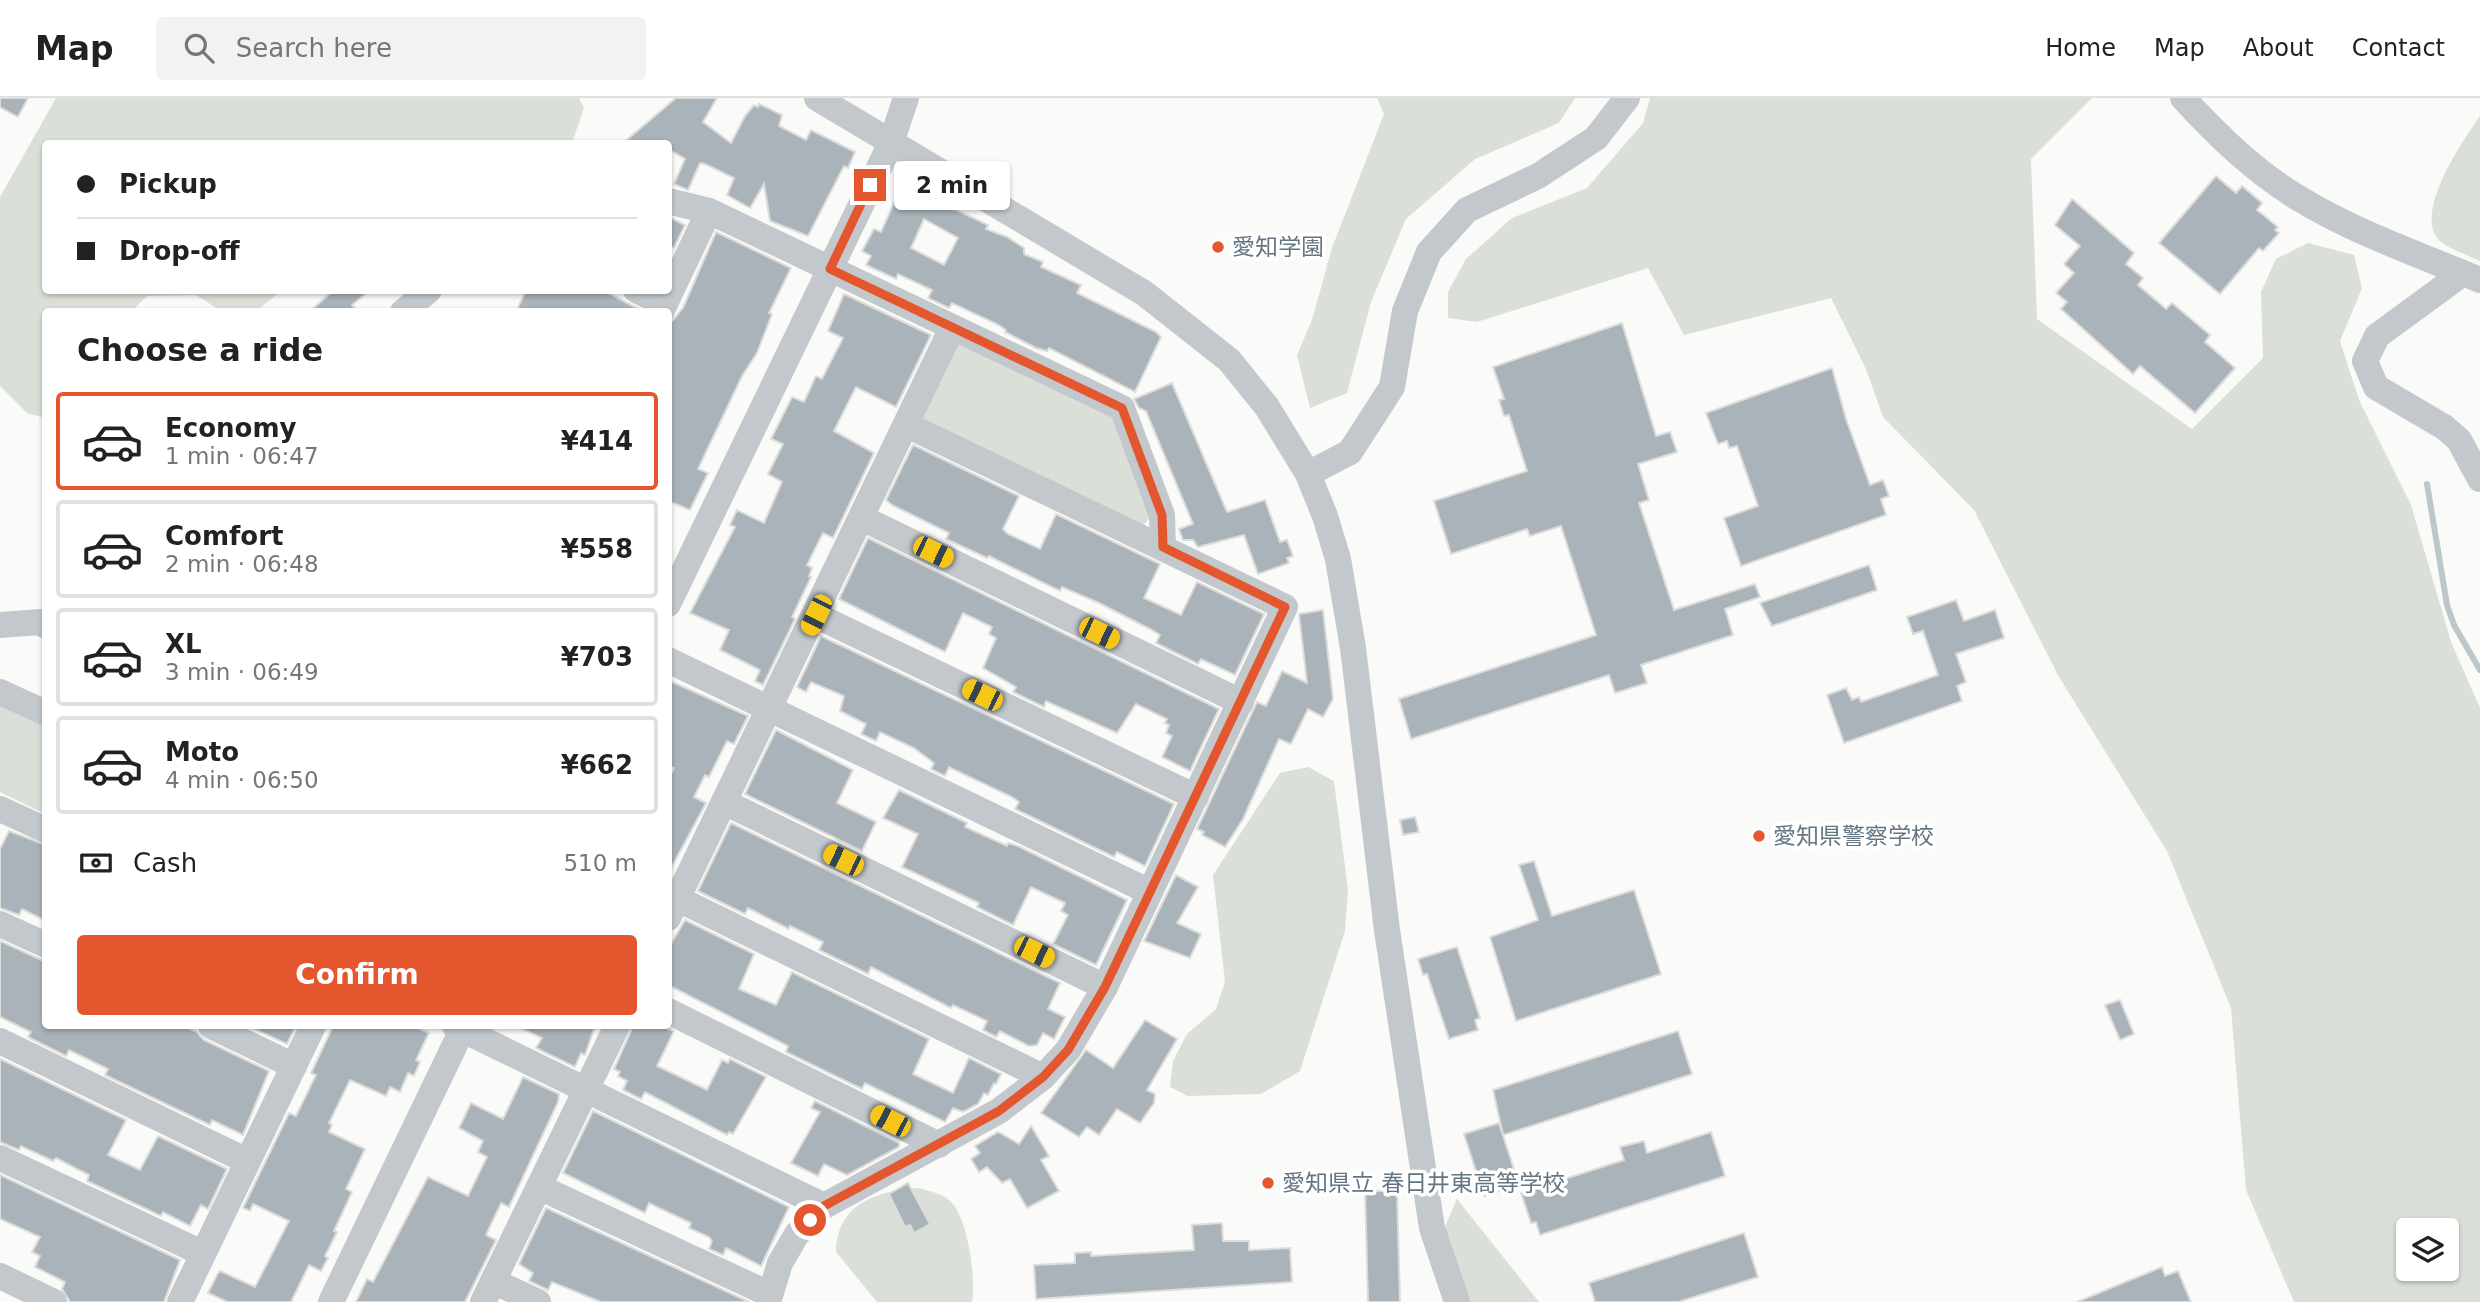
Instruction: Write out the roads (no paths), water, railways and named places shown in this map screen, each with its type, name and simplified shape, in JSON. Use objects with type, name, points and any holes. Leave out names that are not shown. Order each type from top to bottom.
[{"type":"street","points":[[817,98],[1144,293],[1186,324],[1229,360],[1267,407],[1308,474],[1338,559],[1353,648],[1387,930],[1432,1228],[1457,1302]]},
{"type":"street","points":[[672,596],[891,143],[906,98]]},
{"type":"street","points":[[1308,474],[1350,452],[1392,387],[1405,311],[1429,252],[1467,210],[1538,176],[1595,138],[1626,98]]},
{"type":"street","points":[[2183,98],[2248,162],[2300,199],[2372,235],[2472,277]]},
{"type":"street","points":[[672,202],[709,211],[1122,408],[1162,515],[1163,547]]},
{"type":"street","points":[[672,289],[709,211]]},
{"type":"street","points":[[2472,277],[2377,336],[2365,362],[2376,387],[2444,427],[2459,440],[2480,479]]},
{"type":"street","points":[[642,294],[663,308]]},
{"type":"street","points":[[952,328],[673,908],[1043,1077]]},
{"type":"street","points":[[539,1187],[769,1298],[780,1263],[797,1234],[824,1206],[999,1111],[1043,1077],[1068,1050],[1105,987],[1285,607],[907,425]]},
{"type":"street","points":[[862,518],[1241,702]]},
{"type":"street","points":[[816,615],[1196,797]]},
{"type":"street","points":[[0,625],[42,624]]},
{"type":"street","points":[[672,662],[1150,892]]},
{"type":"street","points":[[0,692],[42,711]]},
{"type":"street","points":[[724,802],[1105,987]]},
{"type":"street","points":[[0,808],[42,828]]},
{"type":"street","points":[[0,923],[42,944]]},
{"type":"street","points":[[672,1013],[939,1145]]},
{"type":"street","points":[[217,1029],[294,1066]]},
{"type":"street","points":[[180,1302],[312,1029]]},
{"type":"street","points":[[331,1302],[459,1029]]},
{"type":"street","points":[[464,1029],[824,1206]]},
{"type":"street","points":[[538,1302],[488,1292],[615,1029]]},
{"type":"street","points":[[0,1041],[247,1161]]},
{"type":"street","points":[[0,1158],[202,1253]]},
{"type":"street","points":[[0,1276],[54,1302]]},
{"type":"waterway","points":[[2427,484],[2447,605],[2454,625],[2480,670]]},
{"type":"place","name":"愛知学園","points":[[1218,247]]},
{"type":"place","name":"愛知県警察学校","points":[[1759,836]]},
{"type":"place","name":"愛知県立 春日井東高等学校","points":[[1268,1183]]}]
